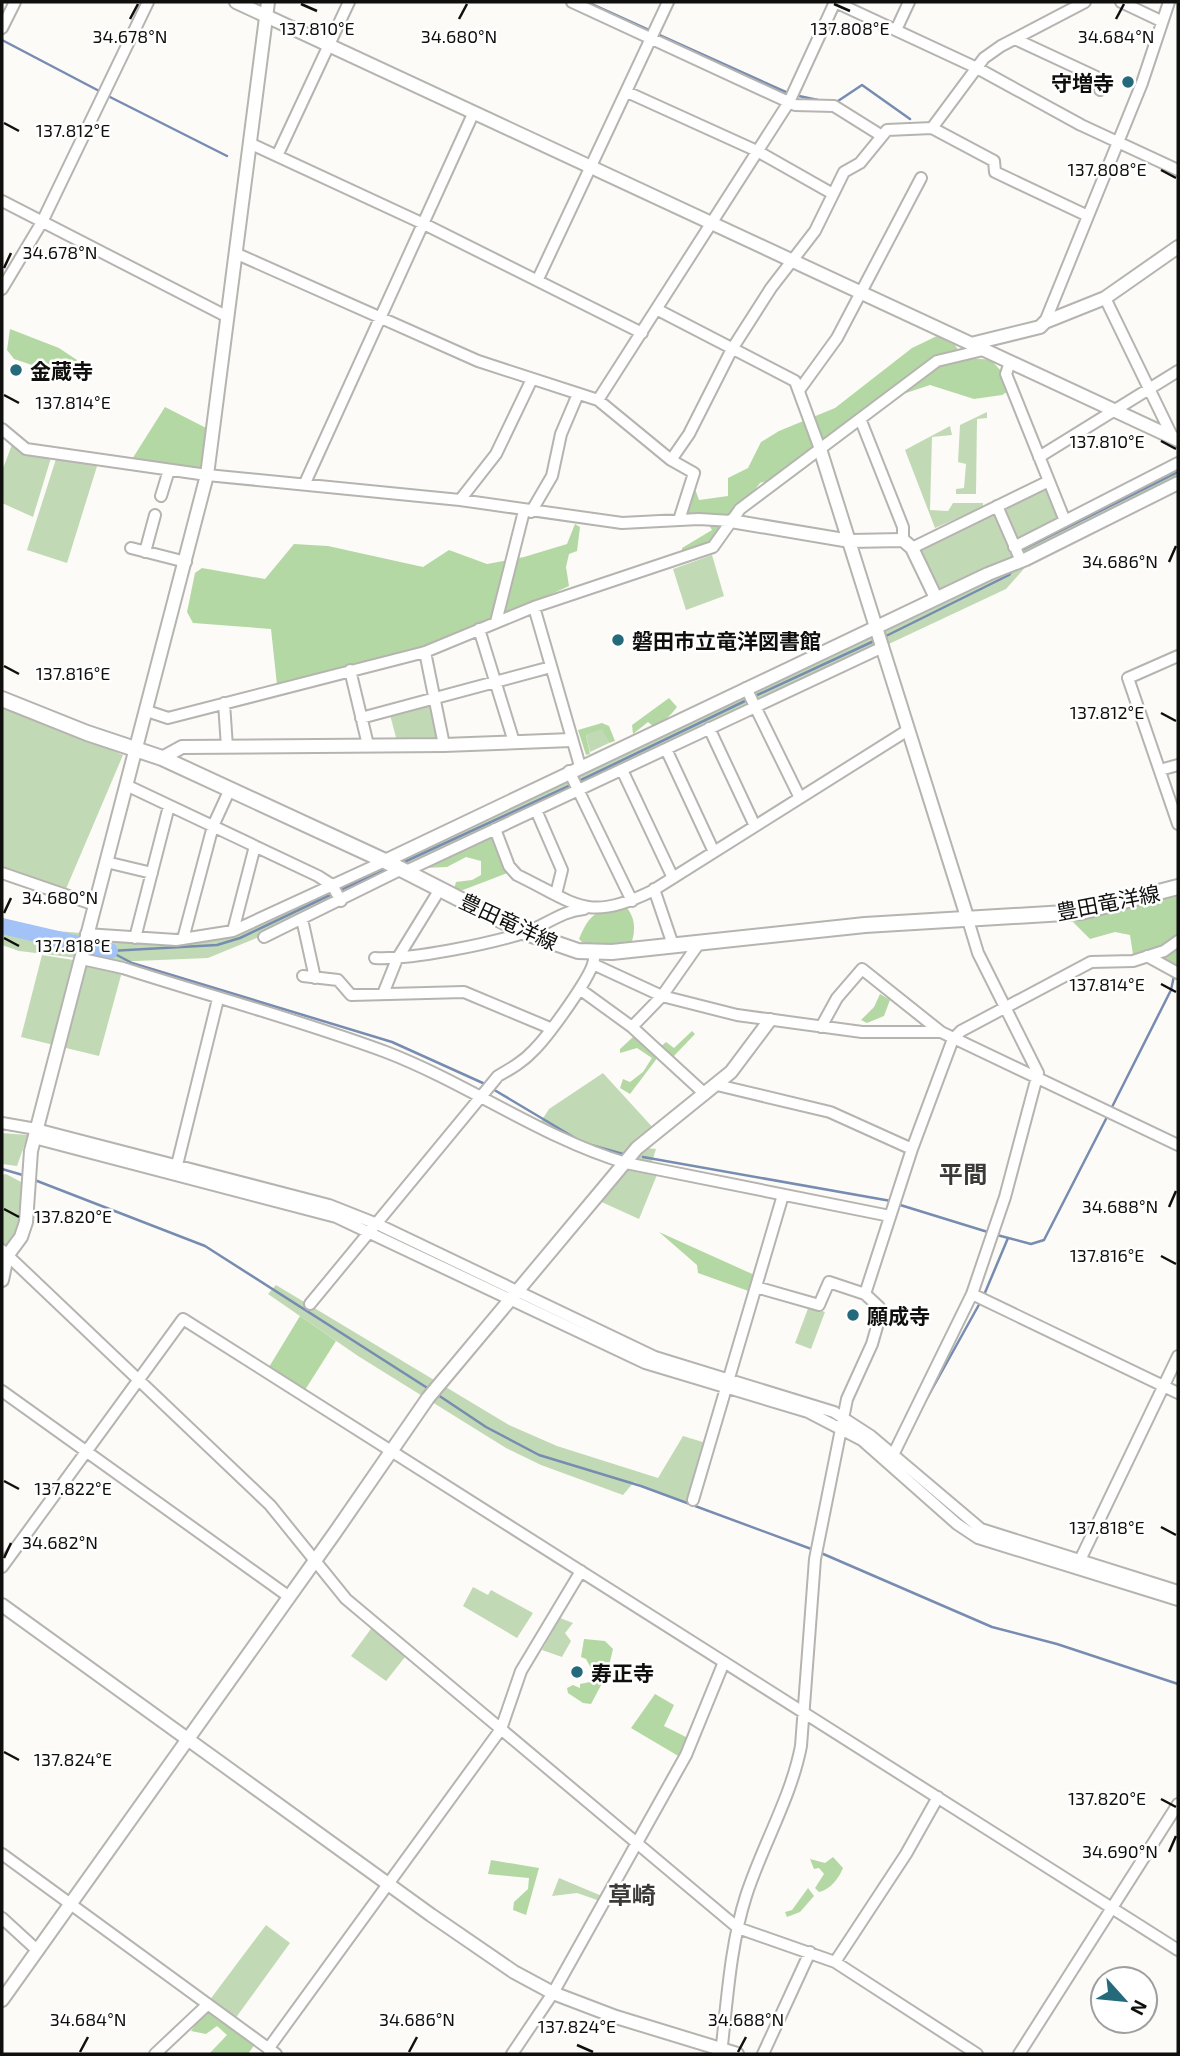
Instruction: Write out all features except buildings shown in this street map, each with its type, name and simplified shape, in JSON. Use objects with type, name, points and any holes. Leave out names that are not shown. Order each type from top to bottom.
[{"type":"main road","name":"豊田竜洋線","points":[[2,699],[87,733],[162,758],[385,860],[526,933],[594,959],[673,945],[865,925],[1081,912],[1178,887]]},
{"type":"street","points":[[2,28],[15,2]]},
{"type":"street","points":[[2,289],[42,222],[149,2]]},
{"type":"street","points":[[236,2],[1175,439]]},
{"type":"street","points":[[2,1280],[4,1253],[21,1237],[26,1222],[35,1133],[207,475],[268,2]]},
{"type":"street","points":[[276,156],[349,2]]},
{"type":"street","points":[[572,2],[795,105],[834,106],[882,136]]},
{"type":"street","points":[[538,279],[668,2]]},
{"type":"street","points":[[598,400],[789,102],[835,2],[977,68],[1118,142],[1178,170]]},
{"type":"street","points":[[896,30],[909,2]]},
{"type":"street","points":[[932,128],[984,58],[1014,39],[1086,2]]},
{"type":"street","points":[[1121,2],[1161,21]]},
{"type":"street","points":[[147,711],[169,718],[425,652],[534,607],[713,547],[740,509],[937,362],[1040,327],[1045,322],[1142,83],[1169,2]]},
{"type":"street","points":[[1014,39],[1103,80],[1100,90]]},
{"type":"street","points":[[627,92],[757,151],[834,194]]},
{"type":"street","points":[[305,483],[473,114]]},
{"type":"street","points":[[671,460],[689,433],[732,349],[791,261],[815,231],[844,172],[860,163],[887,130],[932,128],[994,160],[995,172],[1088,216]]},
{"type":"street","points":[[249,143],[538,279],[642,332]]},
{"type":"street","points":[[800,389],[837,338],[858,292],[921,178]]},
{"type":"street","points":[[2,201],[226,316]]},
{"type":"street","points":[[1045,322],[1105,298],[1178,247]]},
{"type":"street","points":[[235,253],[378,319],[478,361],[598,400],[671,460],[694,473],[679,520]]},
{"type":"street","points":[[1105,298],[1175,439]]},
{"type":"street","points":[[658,310],[795,381],[800,389],[877,626],[978,953],[1008,1008],[1038,1073],[1005,1197],[972,1294],[893,1455]]},
{"type":"street","points":[[1010,362],[1006,374],[1065,521]]},
{"type":"street","points":[[1039,457],[1178,371]]},
{"type":"street","points":[[460,500],[496,454],[532,379]]},
{"type":"street","points":[[496,622],[528,511],[552,476],[561,434],[578,394]]},
{"type":"street","points":[[861,421],[903,527],[907,544],[936,598]]},
{"type":"street","points":[[2,429],[26,449],[207,475],[460,500],[622,523],[679,520],[731,522],[850,541],[907,544],[1049,481]]},
{"type":"street","points":[[1014,547],[1178,463]]},
{"type":"street","points":[[161,496],[169,470]]},
{"type":"street","points":[[86,934],[183,939],[233,931],[936,598],[1021,561],[1178,483]]},
{"type":"street","points":[[997,506],[1021,561]]},
{"type":"street","points":[[145,552],[155,515]]},
{"type":"street","points":[[131,548],[186,562]]},
{"type":"street","points":[[534,607],[571,740],[578,790],[632,901]]},
{"type":"street","points":[[479,629],[514,742]]},
{"type":"street","points":[[264,937],[883,647]]},
{"type":"street","points":[[425,652],[444,745]]},
{"type":"street","points":[[1178,656],[1128,678],[1178,824]]},
{"type":"street","points":[[361,718],[551,667]]},
{"type":"street","points":[[350,670],[368,745]]},
{"type":"street","points":[[746,688],[800,798]]},
{"type":"street","points":[[224,703],[227,747]]},
{"type":"street","points":[[709,729],[755,826]]},
{"type":"street","points":[[374,958],[397,959],[526,933],[572,910],[601,910],[632,901],[654,890],[908,730]]},
{"type":"street","points":[[162,758],[182,747],[444,745],[571,740]]},
{"type":"street","points":[[666,749],[714,852]]},
{"type":"street","points":[[1160,771],[1178,765]]},
{"type":"street","points":[[622,769],[673,878]]},
{"type":"street","points":[[126,785],[332,885],[341,901]]},
{"type":"street","points":[[183,939],[213,826],[230,789]]},
{"type":"street","points":[[135,938],[170,806]]},
{"type":"street","points":[[536,810],[562,870],[556,894]]},
{"type":"street","points":[[495,829],[509,866],[517,875],[586,908]]},
{"type":"street","points":[[233,931],[255,846]]},
{"type":"street","points":[[106,862],[152,873]]},
{"type":"street","points":[[2,873],[94,905]]},
{"type":"street","points":[[383,994],[397,959],[440,889]]},
{"type":"street","points":[[654,890],[673,945]]},
{"type":"street","points":[[302,919],[309,977],[338,980],[351,995],[464,992],[550,1028]]},
{"type":"street","points":[[865,1294],[912,1149],[953,1039],[961,1031],[1091,962],[1122,962],[1147,956],[1164,951],[1178,941]]},
{"type":"street","points":[[632,1027],[662,996],[700,942]]},
{"type":"street","points":[[1147,956],[1178,973]]},
{"type":"street","points":[[82,959],[123,968],[386,1052],[482,1096],[580,1149],[626,1163],[890,1216]]},
{"type":"street","points":[[310,1304],[498,1076],[519,1065],[537,1048],[581,989],[594,959],[662,996],[694,1006],[770,1020],[862,1032],[940,1032]]},
{"type":"street","points":[[821,1027],[837,998],[862,970],[940,1032],[1178,1145]]},
{"type":"street","points":[[581,989],[632,1027],[705,1094]]},
{"type":"street","points":[[177,1165],[218,999]]},
{"type":"street","points":[[2,2000],[428,1398],[637,1148],[717,1085],[751,1047],[770,1020]]},
{"type":"street","points":[[717,1085],[830,1112],[912,1149]]},
{"type":"street","points":[[2,1124],[374,1228]]},
{"type":"street","points":[[35,1133],[177,1165],[329,1205],[515,1296],[655,1357],[843,1423],[893,1455],[981,1529],[1178,1591]]},
{"type":"street","points":[[693,1500],[783,1195]]},
{"type":"street","points":[[4,1253],[140,1378],[270,1505],[346,1599],[636,1843],[738,1927],[835,1962],[976,2054]]},
{"type":"street","points":[[721,2052],[738,1927],[746,1897],[795,1773],[801,1746],[815,1559],[853,1384],[872,1344],[880,1316],[879,1307],[865,1294],[830,1282],[819,1306],[756,1287]]},
{"type":"street","points":[[972,1294],[1178,1393]]},
{"type":"street","points":[[2,1567],[183,1319],[1178,1950]]},
{"type":"street","points":[[1080,1560],[1178,1356]]},
{"type":"street","points":[[2,1391],[85,1454],[288,1596]]},
{"type":"street","points":[[843,1423],[978,1538],[1178,1600]]},
{"type":"street","points":[[2,1854],[272,2052],[501,1729],[521,1671],[581,1571]]},
{"type":"street","points":[[2,1605],[480,1951],[553,1993],[721,2052],[737,2054]]},
{"type":"street","points":[[512,2054],[553,1993],[686,1755],[724,1662]]},
{"type":"street","points":[[835,1962],[906,1854],[938,1797]]},
{"type":"street","points":[[1019,2054],[1178,1804]]},
{"type":"street","points":[[2,1918],[38,1951]]},
{"type":"street","points":[[762,2054],[810,1952]]},
{"type":"street","points":[[155,2054],[207,2005]]},
{"type":"green space","points":[[10,329],[59,348],[77,360],[66,383],[36,375],[32,365],[14,359],[7,350]]},
{"type":"green space","points":[[937,336],[955,345],[963,357],[991,360],[1004,374],[1010,390],[1002,395],[974,399],[930,385],[870,405],[784,476],[760,483],[715,543],[682,552],[682,548],[712,530],[704,517],[682,517],[694,486],[699,500],[728,496],[728,478],[748,468],[761,442],[779,431],[835,408],[912,348]]},
{"type":"green space","points":[[165,407],[214,432],[207,475],[129,464]]},
{"type":"green space","points":[[987,412],[987,418],[977,419],[976,494],[956,494],[956,489],[964,488],[966,464],[958,462],[960,425]]},
{"type":"green space","points":[[950,426],[952,435],[932,437],[930,510],[948,511],[953,503],[983,503],[983,507],[935,528],[905,450]]},
{"type":"green space","points":[[13,442],[51,458],[33,517],[2,503],[2,471]]},
{"type":"green space","points":[[56,459],[98,463],[67,563],[27,550]]},
{"type":"green space","points":[[1178,463],[1178,480],[1037,554],[1006,589],[298,921],[208,958],[111,962],[19,951],[2,945],[2,922],[57,931],[154,939],[238,929],[936,599],[912,548],[1047,486],[1061,520]]},
{"type":"green space","points":[[575,524],[580,527],[577,551],[569,554],[566,567],[569,586],[425,652],[277,685],[271,629],[193,623],[187,612],[195,573],[202,568],[265,579],[294,544],[328,546],[423,567],[449,550],[487,564],[524,557],[567,544]]},
{"type":"green space","points":[[712,555],[724,596],[686,610],[673,569]]},
{"type":"green space","points":[[669,698],[677,707],[669,716],[654,727],[648,722],[633,734],[632,725]]},
{"type":"green space","points":[[435,702],[444,745],[398,745],[389,711]]},
{"type":"green space","points":[[2,705],[123,755],[66,889],[2,869]]},
{"type":"green space","points":[[602,723],[609,726],[615,741],[609,743],[602,729],[586,735],[590,754],[586,755],[578,730]]},
{"type":"green space","points":[[602,728],[609,743],[590,752],[586,735]]},
{"type":"green space","points":[[483,835],[494,837],[510,872],[463,890],[454,889],[456,882],[472,880],[481,875],[481,861],[466,857],[447,867],[424,868]]},
{"type":"green space","points":[[1178,894],[1178,970],[1147,956],[1134,961],[1130,935],[1115,932],[1090,939],[1073,922]]},
{"type":"green space","points":[[626,907],[634,928],[628,950],[585,945],[579,939],[587,923],[596,914]]},
{"type":"green space","points":[[42,955],[123,968],[99,1056],[21,1037]]},
{"type":"green space","points":[[880,994],[890,1000],[884,1016],[867,1023],[861,1020],[874,1007]]},
{"type":"green space","points":[[692,1031],[695,1034],[672,1058],[658,1049],[666,1042],[674,1048]]},
{"type":"green space","points":[[633,1037],[641,1040],[658,1057],[630,1094],[620,1088],[623,1079],[630,1082],[643,1072],[652,1058],[637,1048],[620,1053],[620,1049]]},
{"type":"green space","points":[[603,1073],[656,1131],[647,1148],[656,1149],[650,1168],[659,1170],[639,1219],[595,1199],[626,1163],[538,1126],[549,1109]]},
{"type":"green space","points":[[2,1133],[28,1135],[17,1166],[2,1164]]},
{"type":"green space","points":[[6,1174],[23,1183],[20,1226],[6,1249],[2,1245],[2,1175]]},
{"type":"green space","points":[[659,1232],[759,1277],[754,1293],[698,1273],[697,1265]]},
{"type":"green space","points":[[276,1285],[509,1425],[557,1446],[658,1478],[683,1436],[706,1443],[693,1500],[685,1502],[634,1482],[623,1495],[541,1465],[506,1448],[358,1356],[268,1294]]},
{"type":"green space","points":[[809,1306],[825,1312],[811,1349],[795,1343]]},
{"type":"green space","points":[[300,1316],[336,1341],[305,1390],[269,1367]]},
{"type":"green space","points":[[473,1587],[488,1595],[491,1590],[533,1613],[517,1638],[463,1606]]},
{"type":"green space","points":[[560,1618],[573,1623],[565,1633],[571,1641],[562,1657],[542,1650]]},
{"type":"green space","points":[[376,1622],[409,1652],[386,1681],[351,1656]]},
{"type":"green space","points":[[584,1639],[605,1641],[613,1649],[607,1674],[591,1704],[583,1703],[568,1693],[567,1688],[573,1685],[580,1688],[580,1684],[590,1682],[596,1677],[586,1659],[581,1657]]},
{"type":"green space","points":[[655,1694],[674,1705],[664,1726],[688,1738],[680,1757],[631,1728]]},
{"type":"green space","points":[[833,1857],[843,1868],[834,1883],[819,1892],[815,1888],[824,1874],[819,1868],[814,1869],[810,1859],[825,1863]]},
{"type":"green space","points":[[491,1860],[539,1868],[526,1915],[513,1910],[514,1902],[528,1889],[529,1878],[488,1874]]},
{"type":"green space","points":[[559,1878],[602,1896],[600,1901],[577,1893],[552,1896]]},
{"type":"green space","points":[[808,1888],[814,1896],[800,1912],[787,1917],[785,1912],[792,1910]]},
{"type":"green space","points":[[266,1925],[290,1943],[232,2023],[209,2001]]},
{"type":"green space","points":[[206,2009],[255,2044],[248,2054],[209,2054],[227,2035],[217,2026],[206,2034],[191,2031]]},
{"type":"waterway","points":[[587,2],[651,31]]},
{"type":"waterway","points":[[657,34],[788,93]]},
{"type":"waterway","points":[[2,40],[103,93]]},
{"type":"waterway","points":[[835,103],[862,85],[910,119]]},
{"type":"waterway","points":[[794,95],[818,100]]},
{"type":"waterway","points":[[108,96],[227,156]]},
{"type":"waterway","points":[[1022,550],[1178,472]]},
{"type":"waterway","points":[[884,637],[1009,575],[1013,569]]},
{"type":"waterway","points":[[753,697],[874,641]]},
{"type":"waterway","points":[[577,782],[747,700]]},
{"type":"waterway","points":[[402,863],[571,785]]},
{"type":"waterway","points":[[338,891],[390,868]]},
{"type":"waterway","points":[[110,951],[217,945],[240,938],[332,894]]},
{"type":"waterway","points":[[2,926],[110,951]]},
{"type":"waterway","points":[[113,953],[132,963],[392,1042],[485,1084]]},
{"type":"waterway","points":[[1111,1109],[1171,990],[1174,976]]},
{"type":"waterway","points":[[491,1088],[575,1138]]},
{"type":"waterway","points":[[997,1235],[1031,1244],[1044,1240],[1108,1115]]},
{"type":"waterway","points":[[2,1129],[11,1130]]},
{"type":"waterway","points":[[591,1145],[623,1154]]},
{"type":"waterway","points":[[643,1157],[891,1201]]},
{"type":"waterway","points":[[2,1169],[26,1176]]},
{"type":"waterway","points":[[32,1179],[205,1246],[429,1389]]},
{"type":"waterway","points":[[897,1204],[991,1233]]},
{"type":"waterway","points":[[984,1295],[1008,1238]]},
{"type":"waterway","points":[[921,1409],[981,1301]]},
{"type":"waterway","points":[[438,1395],[486,1427],[539,1455],[641,1486],[814,1550]]},
{"type":"waterway","points":[[823,1414],[839,1421]]},
{"type":"waterway","points":[[821,1553],[992,1627],[1057,1644],[1178,1684]]},
{"type":"place","name":"守増寺","points":[[1128,82]]},
{"type":"place","name":"金蔵寺","points":[[16,370]]},
{"type":"place","name":"磐田市立竜洋図書館","points":[[618,640]]},
{"type":"place","name":"願成寺","points":[[853,1315]]},
{"type":"place","name":"寿正寺","points":[[577,1672]]},
{"type":"district","name":"平間","points":[[963,1173]]},
{"type":"district","name":"草崎","points":[[632,1894]]}]
